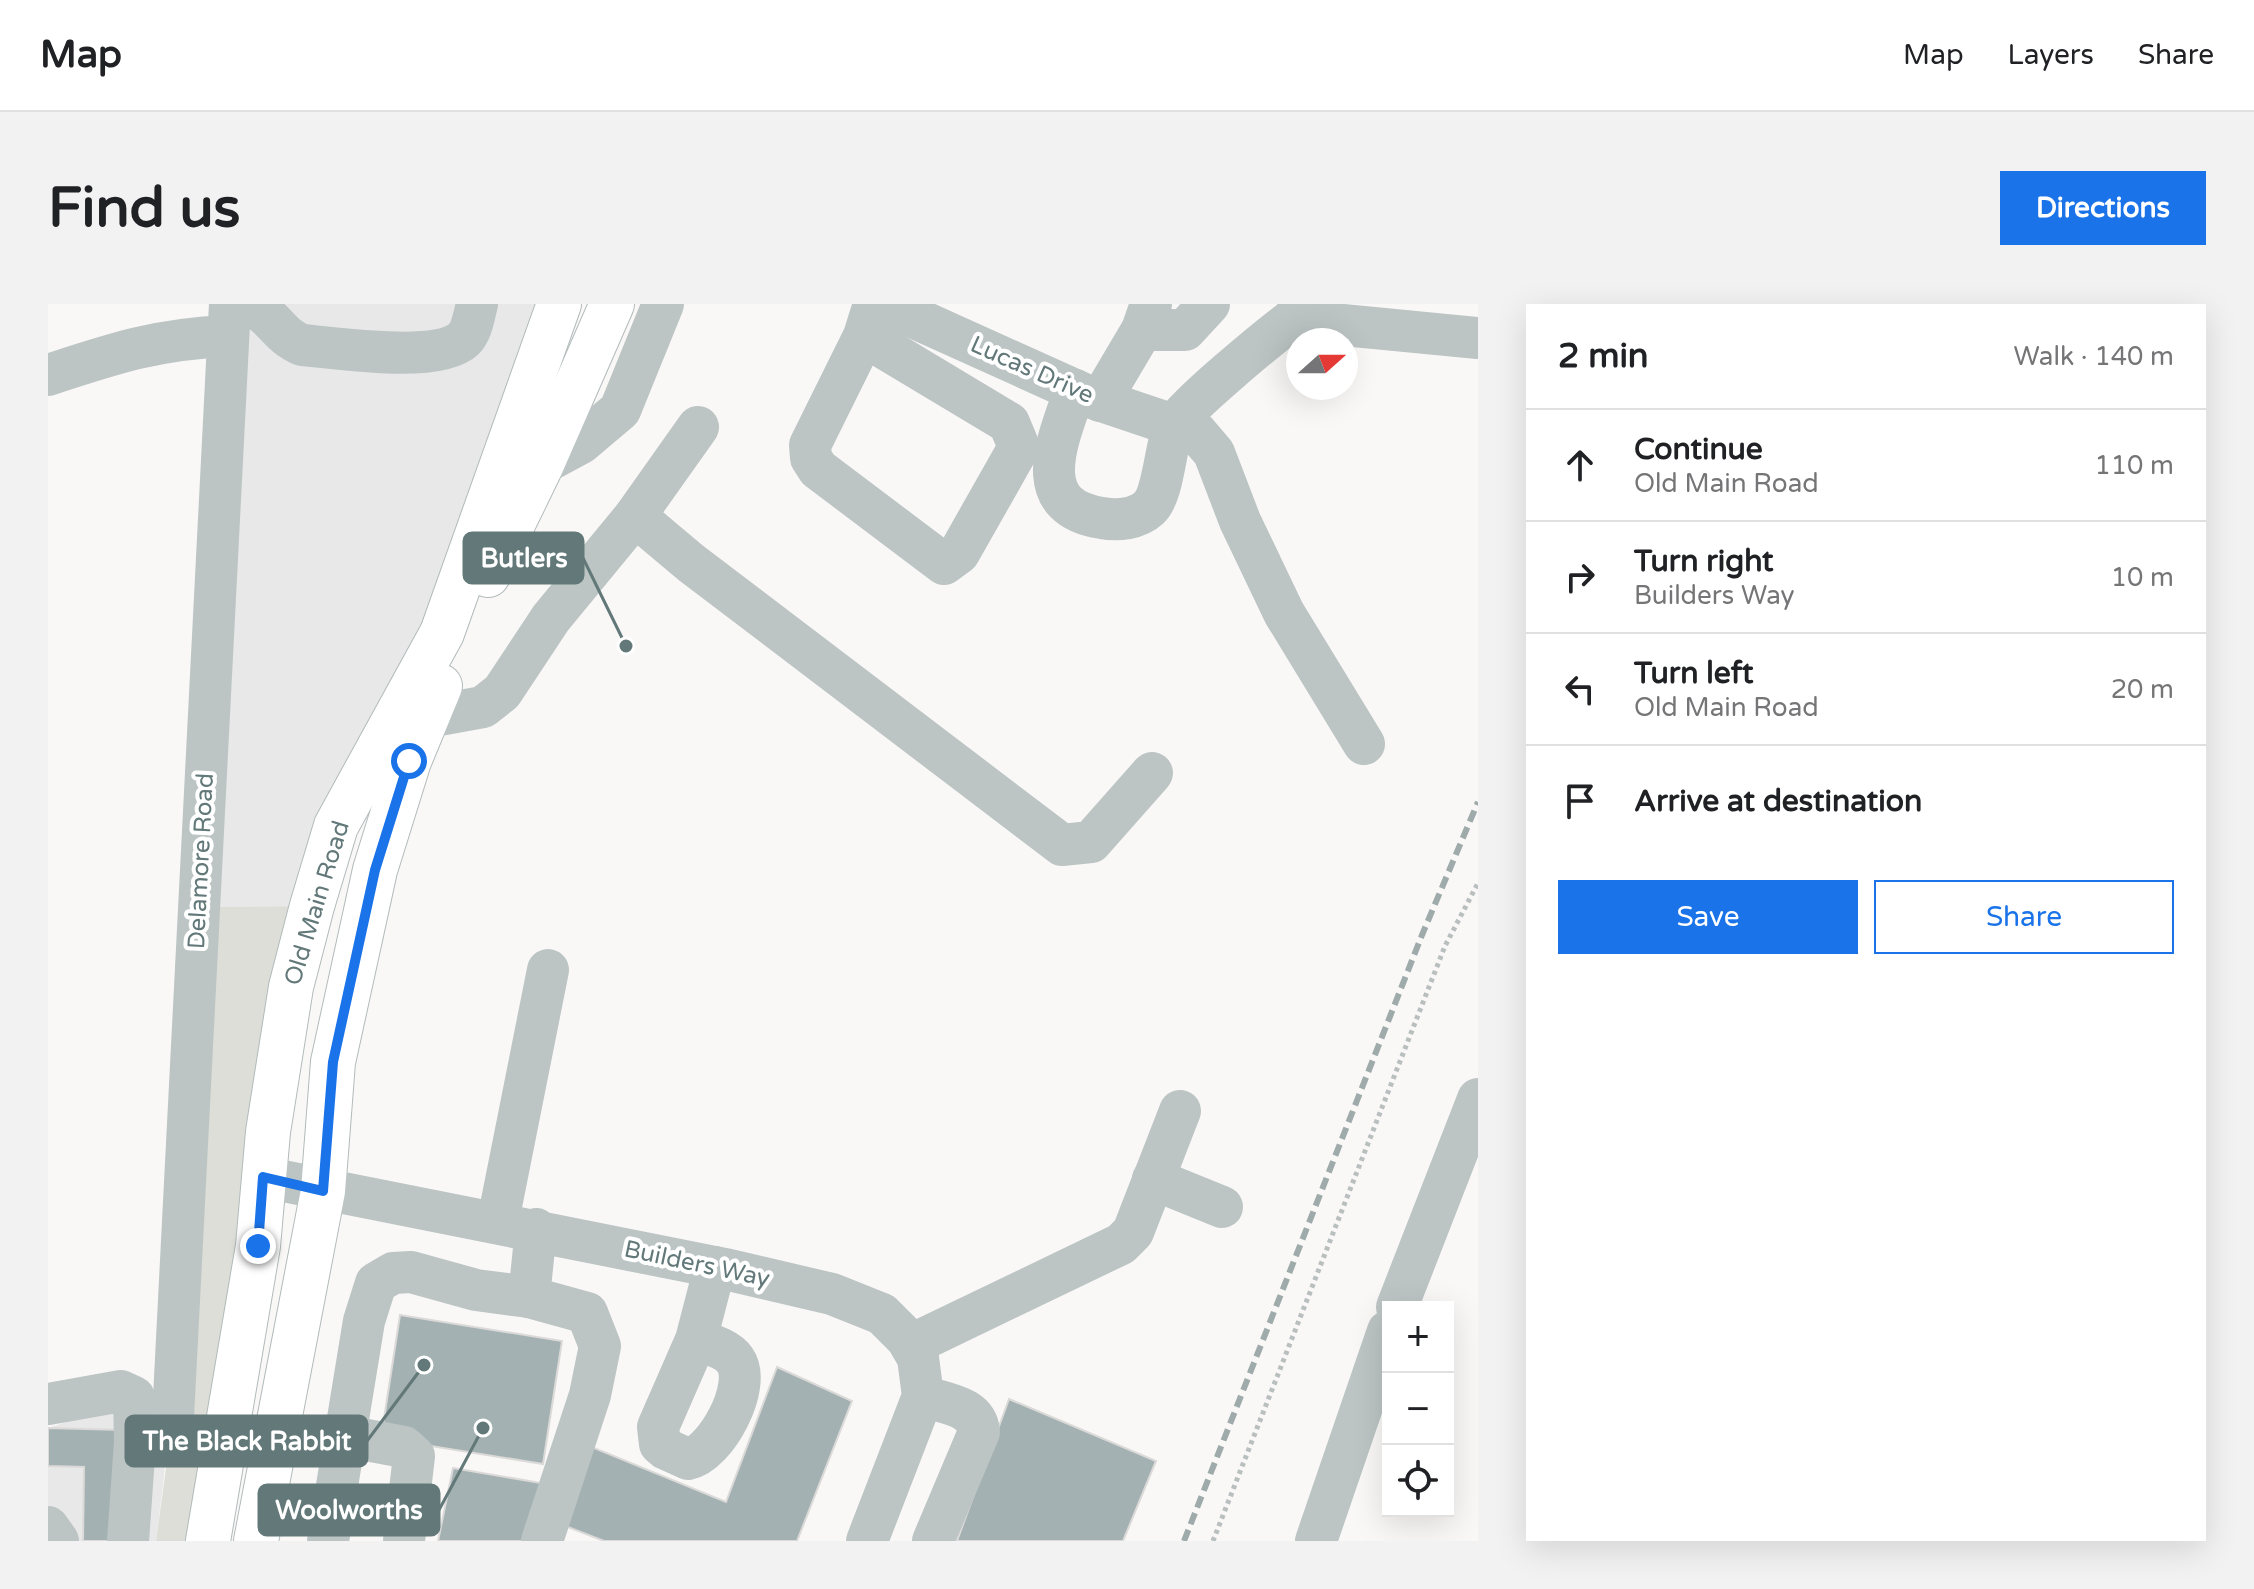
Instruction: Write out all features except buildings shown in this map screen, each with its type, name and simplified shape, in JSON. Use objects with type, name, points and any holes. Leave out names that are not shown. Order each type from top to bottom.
[{"type":"main road","name":"Old Main Road","points":[[208,1541],[258,1246],[263,1177],[291,987],[336,826],[442,633],[559,304]]},
{"type":"main road","name":"Old Main Road","points":[[256,1541],[323,1191],[333,1062],[375,870],[409,761],[475,601],[542,464],[612,304]]},
{"type":"street","points":[[48,375],[234,315],[264,310],[286,338],[302,345],[412,352],[437,350],[459,343],[469,333],[477,304]]},
{"type":"street","points":[[542,464],[581,443],[620,410],[663,304]]},
{"type":"street","points":[[1209,304],[1185,330],[1146,317],[1088,395],[1055,447],[1053,476],[1059,496],[1085,514],[1109,519],[1127,518],[1152,505],[1179,426],[1298,312],[1382,316],[1478,338]]},
{"type":"street","name":"Delamore Road","points":[[173,1417],[234,315]]},
{"type":"street","points":[[874,315],[1009,423],[1016,435],[1019,447],[959,553],[944,564],[818,469],[811,458],[810,445],[874,315]]},
{"type":"street","name":"Lucas Drive","points":[[874,315],[950,318],[1088,395],[1179,426]]},
{"type":"street","points":[[1179,426],[1197,433],[1214,453],[1240,521],[1284,613],[1364,744]]},
{"type":"street","points":[[428,717],[483,707],[502,692],[551,618],[635,516],[698,427]]},
{"type":"street","points":[[635,516],[691,563],[1062,845],[1091,842],[1152,773]]},
{"type":"street","points":[[529,1297],[517,1225],[548,970]]},
{"type":"street","points":[[1399,1301],[1478,1099]]},
{"type":"street","points":[[911,1345],[1121,1244],[1133,1232],[1180,1111]]},
{"type":"street","name":"Builders Way","points":[[263,1177],[323,1191],[517,1225],[715,1267],[832,1294],[882,1314],[911,1345],[918,1358],[923,1396],[870,1535]]},
{"type":"street","points":[[1153,1179],[1222,1207]]},
{"type":"street","points":[[696,1340],[715,1267]]},
{"type":"street","points":[[328,1541],[370,1294],[383,1277],[411,1272],[476,1290],[529,1297],[587,1313],[596,1330],[600,1346],[590,1395],[542,1541]]},
{"type":"street","points":[[1316,1541],[1382,1348]]},
{"type":"street","points":[[48,1404],[121,1391],[134,1397],[135,1442],[128,1541]]},
{"type":"street","points":[[923,1396],[965,1409],[975,1417],[979,1432],[933,1541]]},
{"type":"street","points":[[345,1436],[404,1447],[414,1456],[404,1541]]},
{"type":"street","points":[[48,1527],[58,1541]]},
{"type":"street","points":[[870,1535],[912,1541]]},
{"type":"path","points":[[1213,1541],[1445,946],[1478,883]]},
{"type":"shaded area","points":[[230,304],[559,304],[312,906],[199,907]]},
{"type":"shaded area","points":[[312,906],[208,1541],[156,1541],[173,1417],[199,907]]},
{"type":"shaded area","points":[[175,1386],[156,1541],[48,1541],[48,1428]]},
{"type":"railway","points":[[1184,1541],[1422,935],[1478,802]]},
{"type":"place","name":"Butlers","points":[[626,646]]},
{"type":"place","name":"The Black Rabbit","points":[[424,1365]]},
{"type":"place","name":"Woolworths","points":[[483,1428]]},
{"type":"route","points":[[258,1246],[263,1177],[323,1191],[333,1062],[354,980],[375,870],[409,761]]}]
